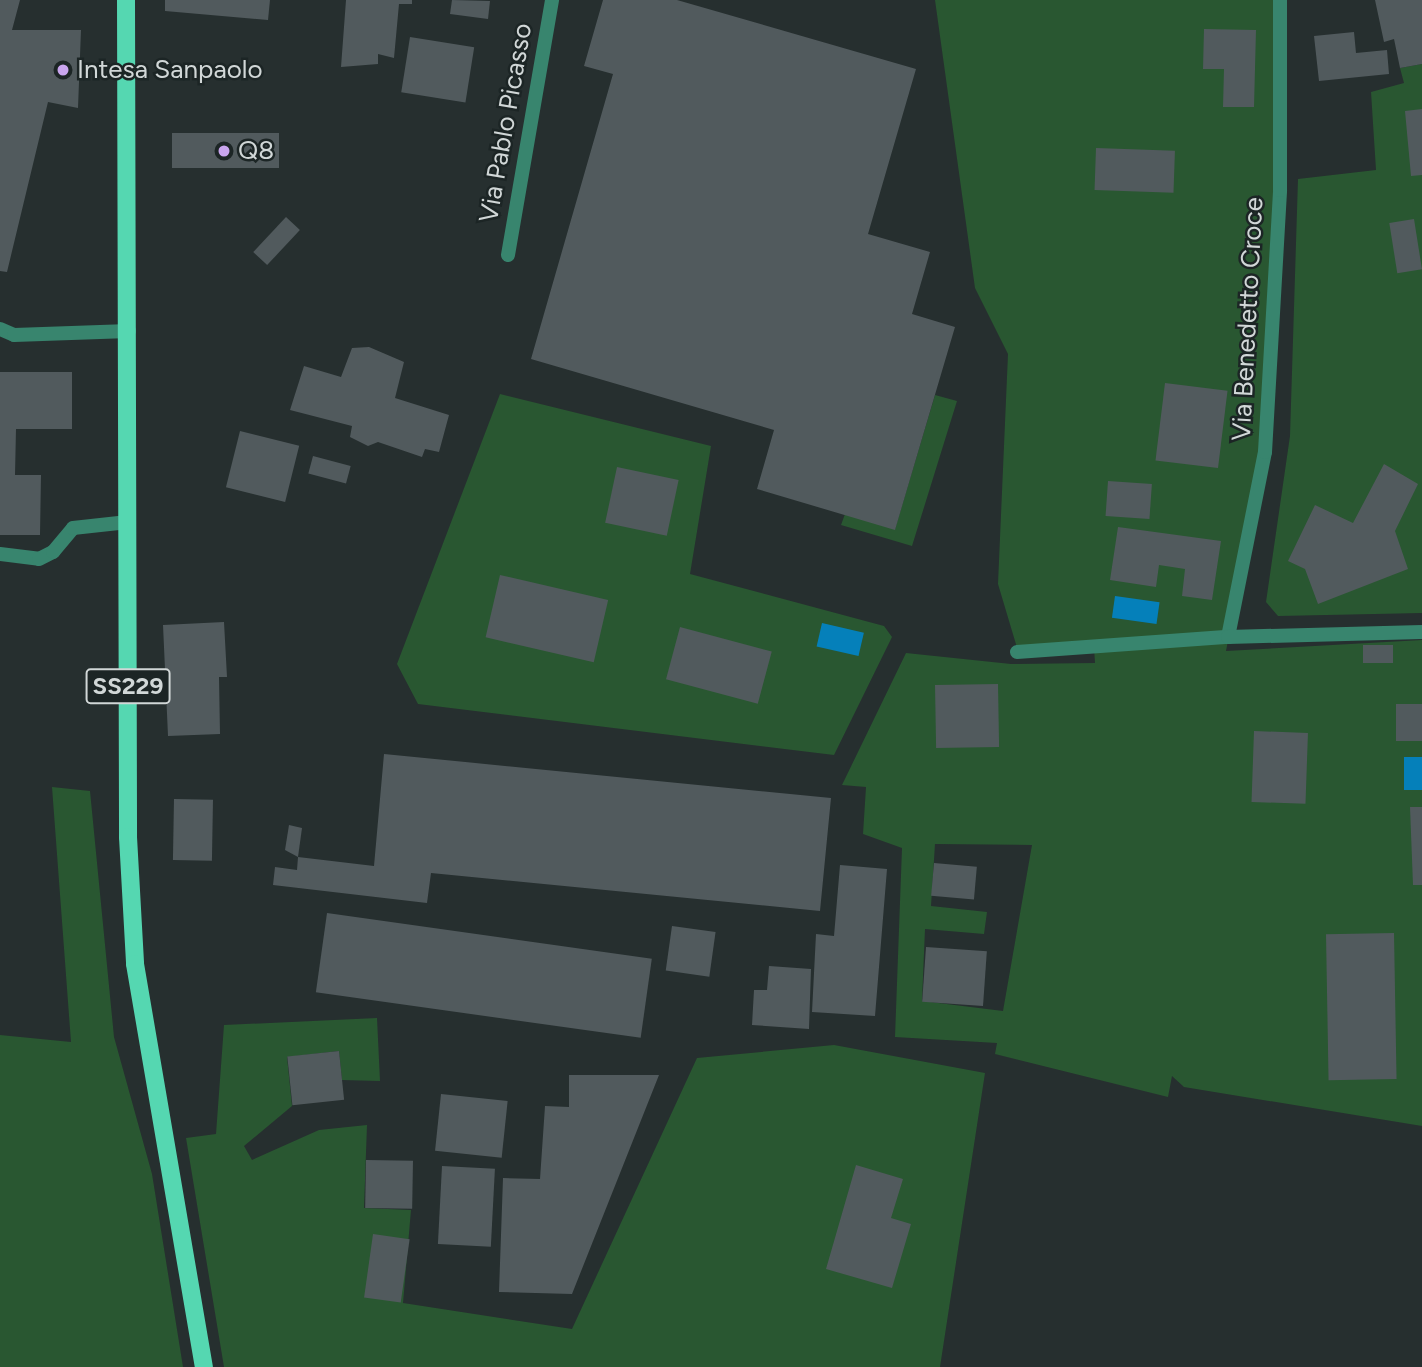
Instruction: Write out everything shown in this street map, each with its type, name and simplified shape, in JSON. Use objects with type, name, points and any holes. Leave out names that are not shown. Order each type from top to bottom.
[{"type":"main road","name":"SS229","points":[[126,0],[129,331],[128,837],[135,964],[204,1367]]},
{"type":"street","name":"Via Pablo Picasso","points":[[508,255],[552,0]]},
{"type":"street","name":"Via Benedetto Croce","points":[[1228,637],[1265,452],[1280,190],[1280,0]]},
{"type":"street","points":[[5,335],[129,331]]},
{"type":"street","points":[[0,554],[39,559],[53,552],[73,528],[128,522]]},
{"type":"street","points":[[1017,652],[1228,637],[1422,632]]},
{"type":"green space","points":[[935,0],[1280,0],[1265,452],[1226,651],[1422,640],[1422,1126],[1184,1087],[1172,1076],[1168,1097],[995,1054],[997,1043],[895,1037],[902,848],[863,834],[866,787],[842,785],[906,653],[1011,664],[1095,663],[1094,647],[1018,651],[998,584],[1008,354],[975,288]],"holes":[[[935,844],[1032,845],[1003,1011],[922,1001],[925,929],[984,934],[987,912],[931,906]]]},
{"type":"green space","points":[[1422,64],[1422,613],[1278,616],[1266,602],[1290,436],[1298,179],[1376,170],[1371,92],[1404,83],[1400,68]]},
{"type":"green space","points":[[500,394],[711,446],[690,574],[884,626],[892,637],[834,755],[418,704],[397,664]]},
{"type":"green space","points":[[935,395],[957,401],[912,546],[841,525],[845,514],[895,529]]},
{"type":"green space","points":[[52,787],[90,791],[114,1037],[152,1174],[183,1367],[0,1367],[0,1035],[71,1042]]},
{"type":"green space","points":[[377,1018],[380,1081],[342,1080],[339,1051],[287,1057],[292,1106],[244,1146],[252,1160],[319,1130],[367,1125],[364,1208],[411,1210],[403,1303],[572,1329],[697,1058],[834,1045],[985,1073],[940,1367],[224,1367],[186,1138],[216,1134],[224,1025]]},
{"type":"water","points":[[1115,596],[1160,602],[1157,624],[1112,618]]},
{"type":"water","points":[[822,623],[864,633],[858,656],[817,646]]},
{"type":"water","points":[[1404,757],[1422,757],[1422,790],[1404,790]]},
{"type":"building","points":[[0,0],[20,0],[12,30],[81,30],[78,108],[48,102],[7,272],[0,271]]},
{"type":"building","points":[[165,0],[270,0],[268,20],[165,11]]},
{"type":"building","points":[[346,0],[412,0],[412,4],[399,4],[394,58],[378,54],[378,64],[341,67]]},
{"type":"building","points":[[452,0],[490,1],[488,19],[450,14]]},
{"type":"building","points":[[603,0],[677,0],[916,69],[868,234],[930,252],[912,314],[955,327],[895,530],[757,489],[774,430],[531,359],[613,74],[584,66]]},
{"type":"building","points":[[1375,0],[1422,0],[1422,64],[1400,68],[1394,39],[1384,42]]},
{"type":"building","points":[[1204,29],[1256,30],[1254,107],[1223,107],[1224,69],[1203,69]]},
{"type":"building","points":[[1354,32],[1356,53],[1387,50],[1389,74],[1319,81],[1314,36]]},
{"type":"building","points":[[410,37],[474,47],[465,102],[401,92]]},
{"type":"building","points":[[1422,109],[1422,175],[1411,176],[1405,111]]},
{"type":"building","points":[[172,133],[279,133],[279,168],[172,168]]},
{"type":"building","points":[[1096,148],[1175,151],[1173,193],[1095,190]]},
{"type":"building","points":[[286,217],[300,230],[267,265],[253,252]]},
{"type":"building","points":[[1414,219],[1422,269],[1397,273],[1389,223]]},
{"type":"building","points":[[369,347],[404,362],[395,398],[449,415],[439,452],[425,449],[422,457],[378,442],[368,446],[350,437],[352,426],[290,410],[304,366],[341,377],[352,348]]},
{"type":"building","points":[[0,372],[72,372],[72,429],[16,429],[15,475],[41,475],[40,535],[0,535]]},
{"type":"building","points":[[1165,383],[1228,391],[1218,468],[1155,460]]},
{"type":"building","points":[[240,431],[299,446],[285,502],[226,487]]},
{"type":"building","points":[[313,456],[351,466],[346,483],[308,473]]},
{"type":"building","points":[[1384,464],[1418,484],[1395,531],[1408,569],[1318,604],[1305,569],[1288,561],[1315,505],[1353,523]]},
{"type":"building","points":[[617,467],[679,480],[667,536],[605,523]]},
{"type":"building","points":[[1108,481],[1152,484],[1149,519],[1106,516]]},
{"type":"building","points":[[1118,527],[1221,541],[1212,600],[1182,596],[1185,569],[1159,565],[1156,587],[1110,580]]},
{"type":"building","points":[[500,575],[608,600],[594,662],[486,637]]},
{"type":"building","points":[[224,622],[227,677],[219,677],[220,734],[168,736],[163,625]]},
{"type":"building","points":[[680,627],[772,652],[758,704],[666,679]]},
{"type":"building","points":[[1363,645],[1393,645],[1393,663],[1363,663]]},
{"type":"building","points":[[998,684],[999,747],[936,748],[935,685]]},
{"type":"building","points":[[1396,704],[1422,704],[1422,741],[1396,741]]},
{"type":"building","points":[[1254,731],[1308,733],[1305,804],[1252,802]]},
{"type":"building","points":[[384,754],[831,798],[820,911],[431,873],[427,903],[273,885],[275,867],[297,870],[298,857],[374,866]]},
{"type":"building","points":[[174,799],[213,800],[212,861],[173,860]]},
{"type":"building","points":[[1410,807],[1422,807],[1422,885],[1413,885]]},
{"type":"building","points":[[289,825],[302,828],[298,857],[285,850]]},
{"type":"building","points":[[934,863],[977,867],[974,900],[931,896]]},
{"type":"building","points":[[840,865],[887,869],[875,1016],[812,1012],[816,934],[834,936]]},
{"type":"building","points":[[327,913],[652,959],[641,1038],[316,992]]},
{"type":"building","points":[[672,926],[716,932],[709,977],[666,971]]},
{"type":"building","points":[[1394,933],[1397,1079],[1329,1080],[1326,934]]},
{"type":"building","points":[[926,947],[987,951],[983,1006],[922,1002]]},
{"type":"building","points":[[769,966],[811,969],[809,1029],[752,1025],[754,990],[767,990]]},
{"type":"building","points":[[339,1051],[344,1100],[292,1105],[287,1056]]},
{"type":"building","points":[[569,1075],[659,1075],[572,1294],[499,1292],[503,1178],[540,1179],[545,1106],[569,1107]]},
{"type":"building","points":[[441,1094],[508,1101],[502,1158],[435,1151]]},
{"type":"building","points":[[366,1160],[413,1161],[412,1209],[365,1208]]},
{"type":"building","points":[[856,1165],[903,1179],[891,1218],[911,1224],[892,1288],[826,1269]]},
{"type":"building","points":[[442,1166],[495,1169],[491,1247],[438,1244]]},
{"type":"building","points":[[373,1234],[410,1239],[401,1303],[364,1297]]},
{"type":"place","name":"Intesa Sanpaolo","points":[[63,70]]},
{"type":"place","name":"Q8","points":[[224,151]]}]
